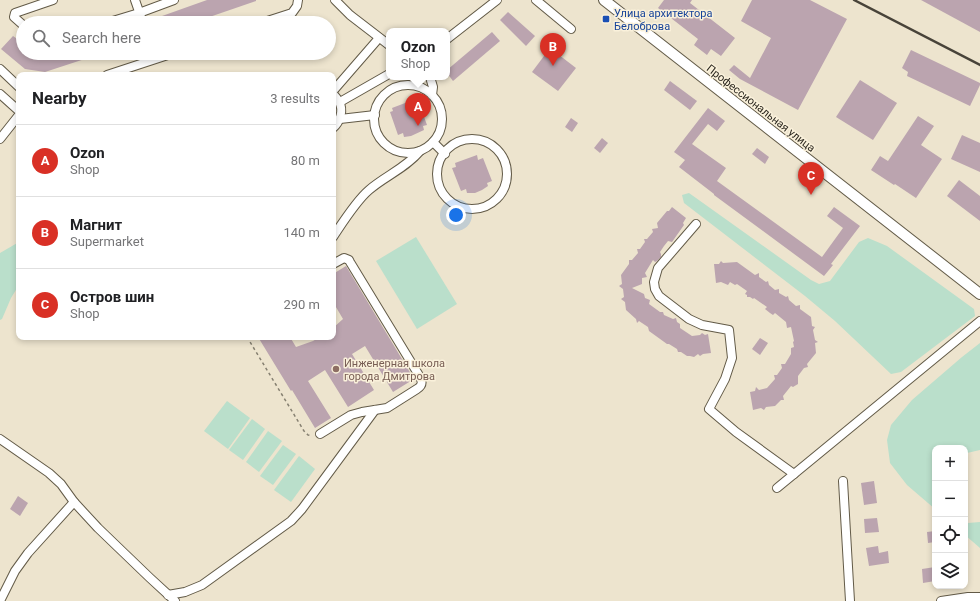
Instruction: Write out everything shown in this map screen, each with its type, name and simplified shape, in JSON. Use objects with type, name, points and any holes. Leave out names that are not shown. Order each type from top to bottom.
[{"type":"main road","name":"Профессиональная улица","points":[[604,0],[980,294]]},
{"type":"street","points":[[16,18],[14,16],[16,13],[53,0]]},
{"type":"street","points":[[135,0],[140,16]]},
{"type":"street","points":[[129,16],[174,0]]},
{"type":"street","points":[[283,16],[292,13],[297,6],[298,0]]},
{"type":"street","points":[[335,0],[350,15],[386,44]]},
{"type":"street","points":[[450,37],[497,0]]},
{"type":"street","points":[[536,0],[571,29]]},
{"type":"street","points":[[336,88],[379,38]]},
{"type":"street","points":[[115,72],[145,60]]},
{"type":"street","points":[[0,69],[16,84]]},
{"type":"street","points":[[340,102],[386,76]]},
{"type":"street","points":[[431,80],[433,87],[432,95]]},
{"type":"street","points":[[336,233],[366,192],[409,162],[420,151],[434,142],[440,131],[442,120],[438,104],[432,95],[421,88],[408,85],[392,89],[380,99],[375,110],[374,122],[377,133],[385,145],[396,151],[407,154],[420,151]]},
{"type":"street","points":[[0,94],[16,108]]},
{"type":"street","points":[[336,97],[340,102],[341,110],[340,119],[336,126]]},
{"type":"street","points":[[340,119],[375,115]]},
{"type":"street","points":[[0,139],[16,119]]},
{"type":"street","points":[[466,140],[481,140],[496,148],[504,159],[508,174],[503,191],[496,201],[478,209],[466,209],[449,201],[442,191],[437,174],[441,160],[445,154],[455,144],[466,140]]},
{"type":"street","points":[[434,142],[445,154]]},
{"type":"street","points":[[696,224],[658,268],[654,282],[655,289],[659,296],[689,319],[702,325],[728,330],[732,358],[725,379],[709,409],[736,432],[794,474]]},
{"type":"street","points":[[320,434],[358,412],[375,410],[389,406],[417,390],[421,386],[422,380],[349,260],[344,258],[336,262]]},
{"type":"street","points":[[777,488],[980,321]]},
{"type":"street","points":[[168,595],[185,592],[202,585],[291,521],[307,502],[375,410]]},
{"type":"street","points":[[0,439],[49,473],[61,484],[74,502],[121,550],[175,601]]},
{"type":"street","points":[[843,481],[850,601]]},
{"type":"street","points":[[0,601],[15,571],[28,553],[74,502]]},
{"type":"street","points":[[941,601],[968,597],[980,597]]},
{"type":"path","points":[[249,340],[304,431],[308,435],[312,436],[320,434]]},
{"type":"green space","points":[[689,193],[811,280],[819,284],[830,281],[859,242],[868,238],[887,246],[974,309],[975,316],[901,372],[891,374],[835,321],[805,296],[684,203],[682,195]]},
{"type":"green space","points":[[416,237],[457,304],[417,329],[376,261]]},
{"type":"green space","points":[[16,244],[16,290],[2,319],[0,320],[0,253]]},
{"type":"green space","points":[[980,343],[980,450],[968,453],[968,445],[932,445],[932,506],[907,485],[890,463],[887,440],[891,425],[912,400]]},
{"type":"green space","points":[[227,401],[250,418],[228,449],[204,431]]},
{"type":"green space","points":[[252,419],[265,429],[243,460],[229,450]]},
{"type":"green space","points":[[268,431],[282,441],[259,472],[246,462]]},
{"type":"green space","points":[[283,445],[296,454],[273,485],[260,476]]},
{"type":"green space","points":[[299,456],[315,469],[291,502],[274,490]]},
{"type":"green space","points":[[980,522],[980,548],[968,538],[968,523]]},
{"type":"building","points":[[207,0],[256,0],[212,16],[162,16]]},
{"type":"building","points":[[664,0],[692,0],[690,3],[735,38],[721,56],[711,49],[707,55],[694,45],[698,39],[658,8]]},
{"type":"building","points":[[752,0],[810,0],[847,19],[798,110],[740,79],[729,70],[734,65],[750,78],[771,38],[741,21]]},
{"type":"building","points":[[921,0],[980,0],[980,32]]},
{"type":"building","points":[[508,12],[535,36],[526,46],[500,20]]},
{"type":"building","points":[[492,32],[500,41],[453,81],[450,77],[450,67]]},
{"type":"building","points":[[13,36],[16,38],[16,60],[82,60],[45,72],[25,69],[1,49]]},
{"type":"building","points":[[550,48],[576,68],[558,91],[532,72]]},
{"type":"building","points":[[911,50],[980,83],[970,106],[907,76],[908,72],[902,68]]},
{"type":"building","points":[[860,80],[897,103],[873,140],[836,117]]},
{"type":"building","points":[[670,81],[697,101],[690,110],[664,90]]},
{"type":"building","points":[[413,100],[414,104],[419,103],[427,125],[423,126],[424,130],[411,136],[404,137],[403,133],[398,135],[390,112],[393,111],[392,108]]},
{"type":"building","points":[[708,108],[725,121],[717,131],[708,124],[692,144],[726,168],[717,181],[822,257],[843,228],[827,216],[834,207],[860,226],[831,264],[833,265],[824,276],[714,195],[679,167],[685,160],[674,152]]},
{"type":"building","points":[[918,116],[934,126],[921,145],[942,159],[916,198],[871,170],[880,156],[888,161]]},
{"type":"building","points":[[571,118],[578,123],[572,132],[565,127]]},
{"type":"building","points":[[962,135],[980,143],[980,172],[951,159]]},
{"type":"building","points":[[602,138],[608,143],[600,153],[594,148]]},
{"type":"building","points":[[757,148],[769,157],[765,164],[752,154]]},
{"type":"building","points":[[477,155],[478,160],[483,158],[492,181],[487,183],[488,186],[475,193],[467,193],[466,189],[461,191],[452,168],[456,167],[455,163]]},
{"type":"building","points":[[959,180],[980,196],[980,221],[947,196]]},
{"type":"building","points":[[672,207],[686,218],[683,223],[684,225],[672,242],[668,241],[664,246],[660,252],[661,257],[655,262],[653,260],[645,273],[647,277],[642,278],[642,284],[632,288],[644,294],[645,298],[650,300],[649,304],[660,312],[663,312],[664,315],[673,319],[676,318],[677,322],[680,324],[680,328],[692,336],[700,335],[702,333],[705,335],[708,334],[711,353],[700,356],[698,354],[694,357],[687,356],[681,352],[678,352],[677,349],[667,344],[649,331],[648,327],[639,321],[637,323],[636,319],[626,310],[625,302],[621,299],[624,297],[623,289],[619,286],[622,284],[621,275],[629,264],[629,260],[632,260],[638,253],[637,249],[640,249],[645,242],[644,239],[647,239],[653,232],[652,229],[658,228],[657,223]]},
{"type":"building","points":[[721,261],[723,263],[737,262],[755,275],[759,273],[759,277],[766,282],[768,281],[769,285],[775,290],[779,289],[779,293],[786,297],[788,296],[789,300],[796,306],[800,305],[800,309],[811,317],[812,326],[815,327],[813,330],[815,340],[818,342],[815,343],[816,353],[807,364],[808,367],[804,368],[798,376],[798,384],[793,387],[791,386],[783,396],[784,400],[781,400],[775,406],[766,407],[764,410],[761,408],[753,410],[750,392],[755,391],[756,387],[759,390],[767,388],[775,379],[774,375],[777,375],[782,368],[781,364],[785,364],[791,354],[791,348],[794,347],[791,327],[787,328],[786,322],[775,313],[773,315],[770,313],[765,309],[767,307],[754,298],[747,297],[745,294],[747,291],[737,284],[735,285],[730,282],[728,285],[721,282],[716,283],[714,264],[719,264]]},
{"type":"building","points":[[346,266],[414,379],[393,392],[365,346],[352,354],[374,390],[348,407],[325,370],[308,381],[331,418],[315,428],[260,340],[292,340],[296,347],[315,340],[336,340],[336,325],[343,319],[336,307],[336,272]]},
{"type":"building","points":[[760,338],[768,343],[760,355],[752,349]]},
{"type":"building","points":[[874,481],[877,503],[864,505],[861,483]]},
{"type":"building","points":[[18,496],[28,503],[20,516],[10,509]]},
{"type":"building","points":[[877,518],[879,532],[865,533],[864,519]]},
{"type":"building","points":[[932,531],[932,542],[928,543],[927,532]]},
{"type":"building","points":[[878,546],[879,553],[888,551],[889,563],[869,566],[866,548]]},
{"type":"building","points":[[932,567],[932,582],[923,583],[922,569]]},
{"type":"railway","points":[[854,0],[980,65]]},
{"type":"place","name":"Улица архитектора Белоброва","points":[[606,19]]},
{"type":"place","name":"Магнит","points":[[553,66]]},
{"type":"place","name":"Ozon","points":[[418,126]]},
{"type":"place","name":"Остров шин","points":[[811,195]]},
{"type":"place","name":"Инженерная школа города Дмитрова","points":[[336,369]]}]
